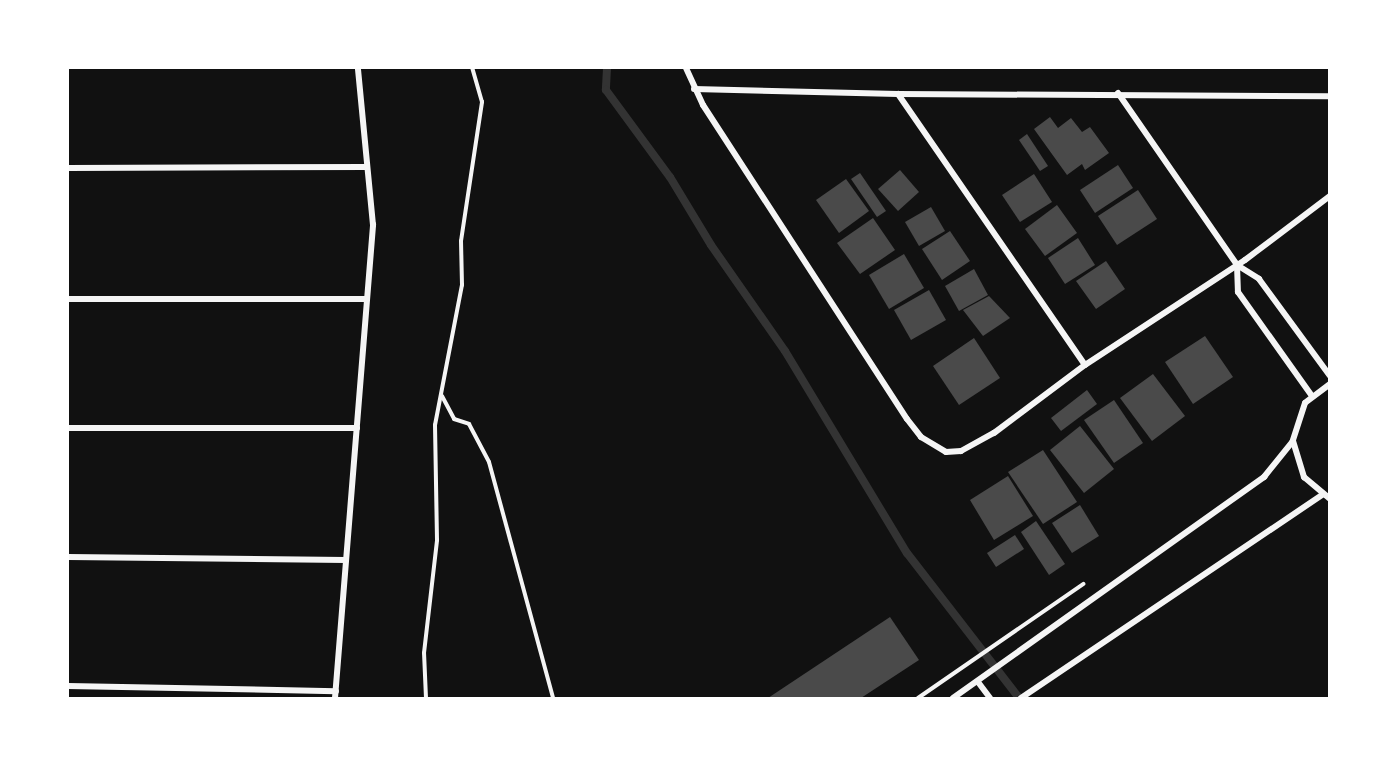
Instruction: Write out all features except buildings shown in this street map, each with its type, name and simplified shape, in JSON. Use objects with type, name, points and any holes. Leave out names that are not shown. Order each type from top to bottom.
[{"type":"street","points":[[68,686],[336,695],[372,225],[358,68]]},
{"type":"street","points":[[686,68],[694,89],[907,419],[933,446],[946,452],[974,446],[1085,365],[1237,265],[1329,196]]},
{"type":"street","points":[[694,89],[898,94],[1118,93],[1329,96]]},
{"type":"street","points":[[1118,93],[1237,265],[1259,279],[1329,376]]},
{"type":"street","points":[[898,94],[1085,365]]},
{"type":"street","points":[[68,168],[367,167]]},
{"type":"street","points":[[1237,265],[1238,292],[1312,396]]},
{"type":"street","points":[[68,300],[366,300]]},
{"type":"street","points":[[953,699],[1264,477],[1293,441],[1300,412],[1312,396],[1329,384]]},
{"type":"street","points":[[68,428],[357,429]]},
{"type":"street","points":[[1293,441],[1304,477],[1329,499]]},
{"type":"street","points":[[1021,699],[1322,495]]},
{"type":"street","points":[[68,557],[346,560]]},
{"type":"street","points":[[978,682],[990,699]]},
{"type":"path","points":[[426,699],[424,653],[437,540],[435,425],[462,285],[461,241],[482,102],[472,68]]},
{"type":"path","points":[[441,395],[454,419],[469,424],[489,462],[553,699]]},
{"type":"path","points":[[918,699],[1010,634]]},
{"type":"waterway","points":[[607,68],[606,90],[670,177],[711,245],[785,351],[907,553],[1019,698]]}]
